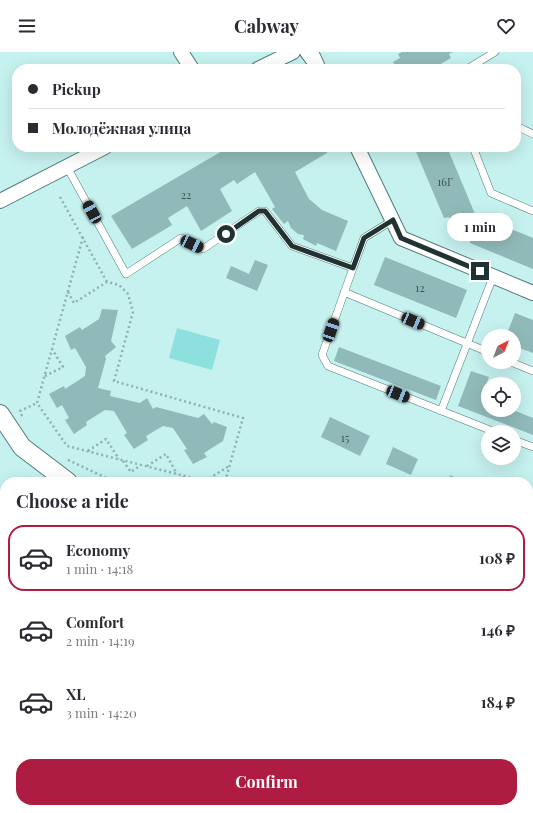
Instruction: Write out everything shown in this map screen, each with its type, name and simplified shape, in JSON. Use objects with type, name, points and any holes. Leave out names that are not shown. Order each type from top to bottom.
[{"type":"street","points":[[181,52],[189,64]]},
{"type":"street","points":[[268,64],[293,52]]},
{"type":"street","points":[[307,52],[316,64]]},
{"type":"street","points":[[311,52],[317,64]]},
{"type":"street","points":[[0,201],[96,152]]},
{"type":"street","points":[[359,152],[401,238],[533,293]]},
{"type":"street","points":[[0,414],[22,447],[61,477]]},
{"type":"lane","points":[[475,64],[495,52]]},
{"type":"lane","points":[[521,128],[533,134]]},
{"type":"lane","points":[[476,152],[491,192],[533,211]]},
{"type":"lane","points":[[67,167],[126,274],[180,238],[203,249],[259,211],[265,211],[292,246],[353,268]]},
{"type":"lane","points":[[393,220],[364,238],[322,355],[328,366],[481,427]]},
{"type":"lane","points":[[441,411],[493,277]]},
{"type":"lane","points":[[344,292],[481,349]]},
{"type":"lane","points":[[521,366],[533,371]]},
{"type":"lane","points":[[521,443],[533,447]]},
{"type":"path","points":[[60,196],[107,282]]},
{"type":"path","points":[[83,238],[37,403],[67,446],[187,477]]},
{"type":"path","points":[[68,292],[74,303],[107,282],[119,285],[128,294],[134,312],[114,381],[243,418],[227,477]]},
{"type":"path","points":[[44,376],[63,367],[52,349]]},
{"type":"path","points":[[23,417],[20,411],[37,403]]},
{"type":"path","points":[[88,452],[106,439],[119,459]]},
{"type":"path","points":[[147,466],[166,454],[177,474]]},
{"type":"path","points":[[67,459],[104,477]]},
{"type":"path","points":[[123,460],[131,472],[141,465]]},
{"type":"path","points":[[210,477],[230,466]]},
{"type":"shaded area","points":[[177,328],[220,340],[212,370],[169,358]]},
{"type":"building","points":[[402,52],[453,52],[449,54],[451,58],[441,64],[394,64],[393,62],[400,58],[398,54]]},
{"type":"building","points":[[220,152],[326,152],[295,172],[309,199],[322,210],[348,221],[336,251],[317,243],[316,246],[303,239],[304,235],[298,234],[291,228],[288,221],[284,224],[272,209],[275,207],[255,172],[237,184],[234,180],[220,189],[232,211],[201,231],[187,206],[168,218],[172,225],[132,249],[111,216]]},
{"type":"building","points":[[416,152],[449,152],[475,214],[533,238],[533,269],[470,243],[470,240],[464,237],[464,232],[454,222],[451,223],[449,217],[444,218]]},
{"type":"building","points":[[385,257],[467,290],[456,318],[374,285]]},
{"type":"building","points":[[255,260],[268,265],[257,291],[226,278],[231,266],[249,274]]},
{"type":"building","points":[[102,309],[118,310],[111,341],[116,347],[105,356],[106,359],[98,388],[111,391],[110,396],[140,403],[147,398],[153,409],[156,407],[198,418],[204,414],[212,424],[214,422],[227,427],[223,441],[204,453],[207,457],[193,464],[184,450],[187,449],[173,428],[163,426],[146,436],[148,440],[134,449],[124,435],[127,433],[114,411],[105,410],[86,422],[87,425],[74,434],[65,420],[69,418],[62,405],[57,408],[49,394],[64,386],[65,389],[85,376],[86,367],[75,348],[71,350],[65,336],[80,327],[82,330],[99,319]]},
{"type":"building","points":[[515,313],[533,320],[533,353],[521,349],[521,329],[509,329]]},
{"type":"building","points":[[339,347],[441,386],[436,400],[334,361]]},
{"type":"building","points":[[471,371],[489,377],[481,377],[481,415],[458,406]]},
{"type":"building","points":[[521,413],[533,418],[533,435],[521,430],[521,425],[507,425],[486,417],[521,417]]},
{"type":"building","points":[[330,417],[370,436],[360,456],[321,437]]},
{"type":"building","points":[[393,447],[418,459],[411,475],[386,464]]},
{"type":"route","points":[[226,234],[259,211],[265,211],[292,246],[353,268],[364,238],[393,220],[401,238],[480,271]]}]
